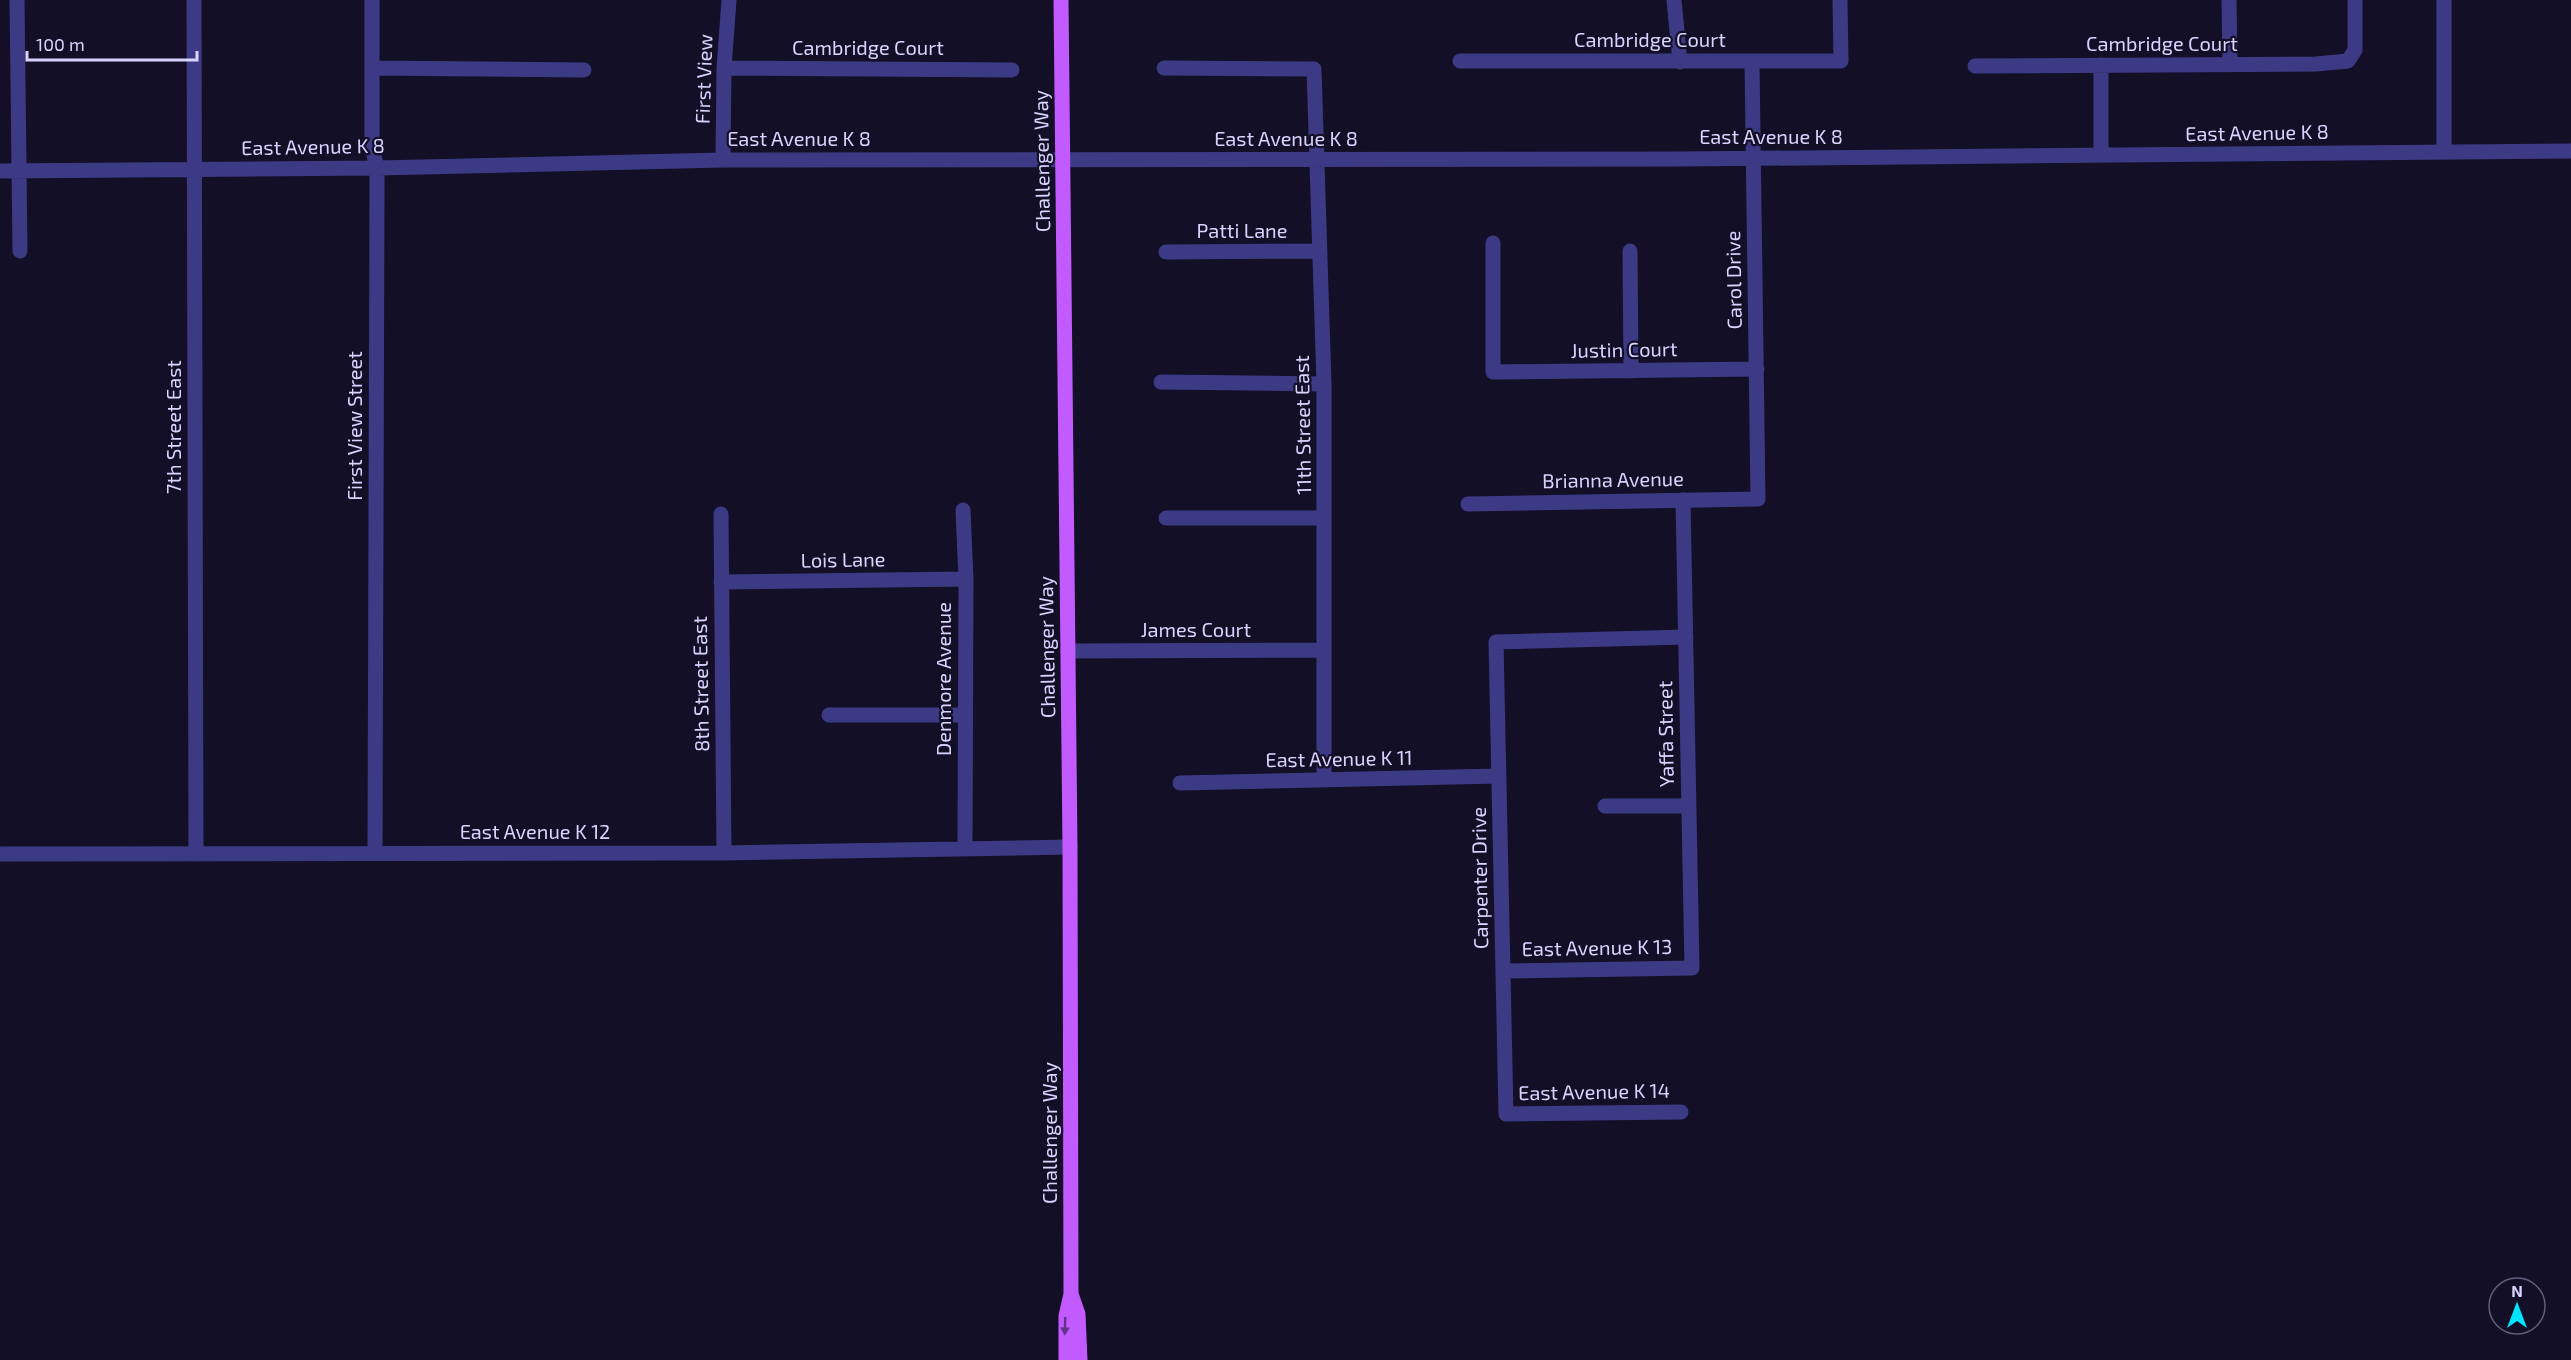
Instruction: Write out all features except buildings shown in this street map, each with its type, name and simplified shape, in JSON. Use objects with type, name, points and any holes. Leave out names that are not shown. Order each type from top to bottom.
[{"type":"main road","name":"Challenger Way","points":[[1061,0],[1070,847],[1071,1294],[1066,1316],[1066,1360]]},
{"type":"main road","name":"Challenger Way","points":[[1071,1294],[1078,1314],[1080,1360]]},
{"type":"street","points":[[17,0],[20,251]]},
{"type":"street","name":"7th Street East","points":[[194,0],[196,854]]},
{"type":"street","name":"First View Street","points":[[372,0],[372,147],[376,168],[375,853]]},
{"type":"street","name":"First View","points":[[723,160],[724,68],[729,0]]},
{"type":"street","points":[[1674,0],[1680,62]]},
{"type":"street","name":"Cambridge Court","points":[[1460,61],[1841,61],[1840,0]]},
{"type":"street","points":[[2229,0],[2230,65]]},
{"type":"street","name":"Cambridge Court","points":[[1975,66],[2316,64],[2348,61],[2355,50],[2355,0]]},
{"type":"street","points":[[2444,0],[2444,152]]},
{"type":"street","name":"Carol Drive","points":[[1752,61],[1758,499]]},
{"type":"street","points":[[2101,65],[2101,155]]},
{"type":"street","points":[[372,68],[584,70]]},
{"type":"street","name":"Cambridge Court","points":[[724,68],[1012,70]]},
{"type":"street","name":"11th Street East","points":[[1164,68],[1314,69],[1324,384],[1324,780]]},
{"type":"street","name":"East Avenue K 8","points":[[0,171],[376,168],[723,160],[1753,159],[2571,151]]},
{"type":"street","name":"Justin Court","points":[[1493,243],[1493,372],[1757,369]]},
{"type":"street","name":"Patti Lane","points":[[1166,252],[1319,251]]},
{"type":"street","points":[[1630,251],[1631,371]]},
{"type":"street","points":[[1161,382],[1324,384]]},
{"type":"street","name":"Brianna Avenue","points":[[1468,504],[1758,499]]},
{"type":"street","name":"Yaffa Street","points":[[1683,500],[1692,968]]},
{"type":"street","name":"Denmore Avenue","points":[[963,510],[966,579],[965,848]]},
{"type":"street","name":"8th Street East","points":[[721,514],[724,853]]},
{"type":"street","points":[[1166,518],[1324,518]]},
{"type":"street","name":"Lois Lane","points":[[721,582],[966,579]]},
{"type":"street","name":"Carpenter Drive","points":[[1506,1114],[1496,642],[1686,637]]},
{"type":"street","name":"James Court","points":[[1068,651],[1324,650]]},
{"type":"street","points":[[829,715],[965,714]]},
{"type":"street","name":"East Avenue K 11","points":[[1180,783],[1499,776]]},
{"type":"street","points":[[1605,806],[1689,806]]},
{"type":"street","name":"East Avenue K 12","points":[[0,854],[724,853],[1070,847]]},
{"type":"street","name":"East Avenue K 13","points":[[1503,971],[1692,968]]},
{"type":"street","name":"East Avenue K 14","points":[[1506,1114],[1681,1112]]}]
